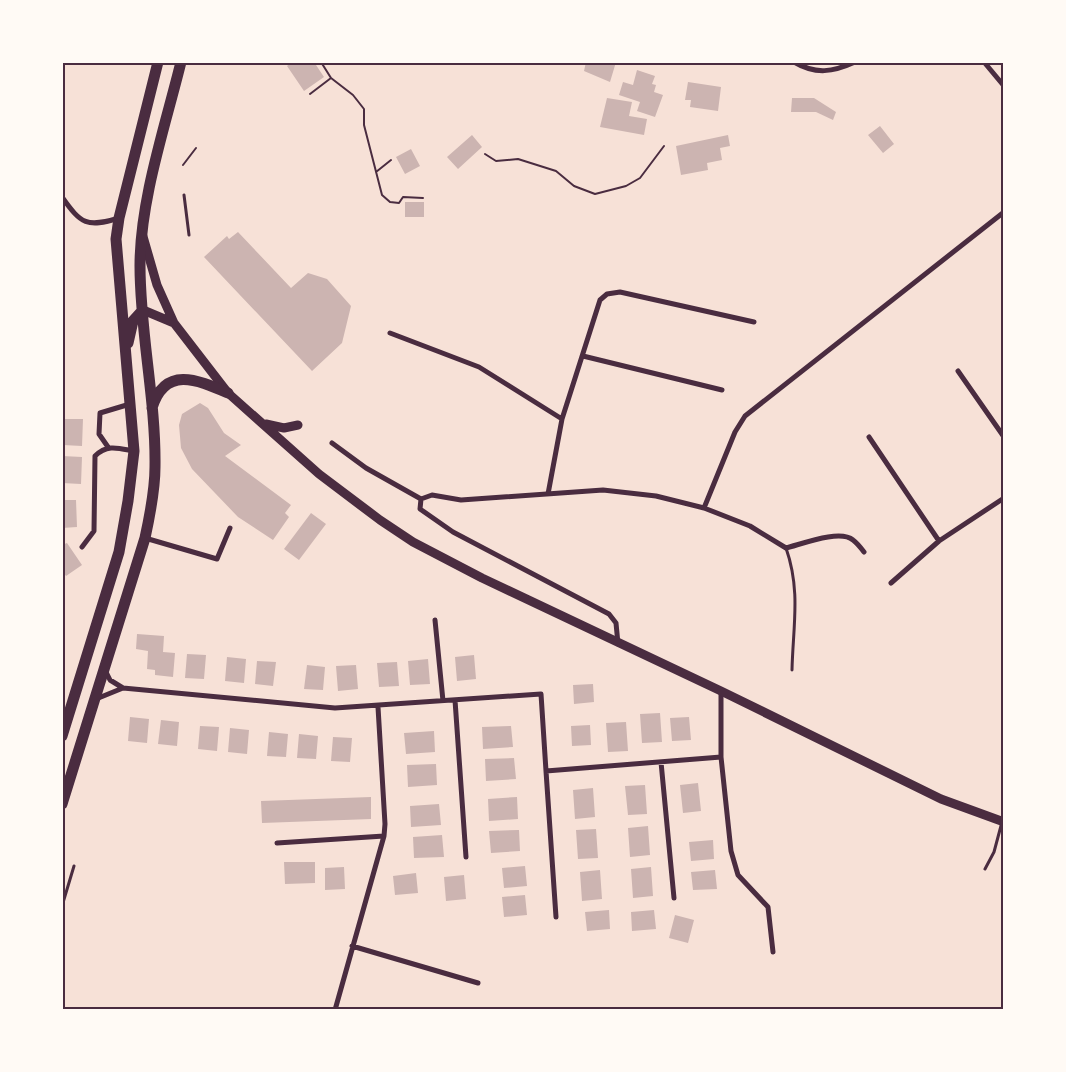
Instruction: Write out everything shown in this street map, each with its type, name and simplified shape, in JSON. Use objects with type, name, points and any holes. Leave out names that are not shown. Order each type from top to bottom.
[{"type":"highway","points":[[62,736],[118,552],[128,501],[134,451],[116,239],[118,218],[158,62]]},
{"type":"highway","points":[[62,804],[145,538],[152,506],[155,468],[152,410],[142,310],[140,268],[142,232],[180,62]]},
{"type":"highway","points":[[126,362],[133,321],[142,310]]},
{"type":"highway","points":[[152,410],[156,397],[164,388],[180,379],[193,379],[228,393]]},
{"type":"street","points":[[794,62],[804,68],[821,72],[836,71],[855,62]]},
{"type":"street","points":[[984,62],[1004,86]]},
{"type":"street","points":[[62,197],[80,220],[98,224],[118,218]]},
{"type":"street","points":[[704,508],[735,432],[745,416],[1004,212]]},
{"type":"street","points":[[142,232],[157,285],[174,323],[228,393],[349,498],[414,542],[482,578],[618,644],[721,691],[941,799],[1003,822]]},
{"type":"street","points":[[548,494],[562,419],[600,300],[607,294],[620,292],[754,322]]},
{"type":"street","points":[[142,310],[174,323]]},
{"type":"street","points":[[390,333],[480,366],[562,419]]},
{"type":"street","points":[[583,356],[722,390]]},
{"type":"street","points":[[958,371],[1004,437]]},
{"type":"street","points":[[108,447],[99,434],[100,413],[130,404]]},
{"type":"street","points":[[261,422],[284,428],[298,426]]},
{"type":"street","points":[[869,437],[939,541]]},
{"type":"street","points":[[332,443],[366,468],[421,499],[432,495],[461,500],[603,490],[656,496],[704,508],[750,526],[786,548],[832,536],[843,536],[852,539],[864,552]]},
{"type":"street","points":[[82,547],[94,531],[95,456],[101,450],[108,447],[134,451]]},
{"type":"street","points":[[891,583],[939,541],[1004,498]]},
{"type":"street","points":[[421,499],[420,509],[453,532],[610,614],[616,623],[618,644]]},
{"type":"street","points":[[145,538],[217,559],[230,528]]},
{"type":"street","points":[[435,620],[443,701]]},
{"type":"street","points":[[104,670],[110,680],[123,688],[335,708],[541,694],[556,917]]},
{"type":"street","points":[[96,700],[123,688]]},
{"type":"street","points":[[721,691],[721,757],[733,861],[738,875],[768,907],[774,952]]},
{"type":"street","points":[[455,700],[466,856]]},
{"type":"street","points":[[335,1010],[384,836],[385,824],[378,706]]},
{"type":"street","points":[[546,771],[721,757]]},
{"type":"street","points":[[661,762],[674,898]]},
{"type":"street","points":[[277,843],[384,836]]},
{"type":"street","points":[[352,946],[478,983]]},
{"type":"lane","points":[[184,195],[189,235]]},
{"type":"lane","points":[[786,548],[791,564],[797,613],[792,670]]},
{"type":"lane","points":[[985,869],[994,852],[1003,822]]},
{"type":"lane","points":[[62,906],[74,866]]},
{"type":"path","points":[[321,62],[331,78],[353,94],[364,109],[364,126],[382,195],[390,202],[399,203],[403,197],[423,198]]},
{"type":"path","points":[[310,94],[331,78]]},
{"type":"path","points":[[485,154],[496,161],[518,159],[556,171],[574,186],[596,194],[626,186],[640,178],[664,146]]},
{"type":"path","points":[[183,165],[196,148]]},
{"type":"path","points":[[376,172],[391,160]]},
{"type":"building","points":[[292,62],[314,62],[324,77],[304,91],[287,66]]},
{"type":"building","points":[[586,62],[616,62],[610,82],[584,71]]},
{"type":"building","points":[[637,70],[655,76],[652,84],[656,85],[654,92],[663,95],[655,117],[637,111],[640,102],[619,95],[623,82],[633,85]]},
{"type":"building","points":[[688,82],[721,87],[718,111],[690,107],[691,100],[685,100]]},
{"type":"building","points":[[607,98],[632,102],[629,116],[647,119],[644,135],[600,127]]},
{"type":"building","points":[[792,98],[814,98],[836,112],[833,120],[816,112],[791,112]]},
{"type":"building","points":[[880,126],[894,144],[883,153],[868,135]]},
{"type":"building","points":[[472,135],[482,147],[458,169],[447,157]]},
{"type":"building","points":[[728,135],[730,146],[720,148],[722,160],[707,163],[708,170],[681,175],[676,146]]},
{"type":"building","points":[[411,149],[420,166],[405,174],[396,157]]},
{"type":"building","points":[[405,202],[424,202],[424,217],[405,217]]},
{"type":"building","points":[[238,232],[291,288],[308,273],[327,279],[351,306],[342,343],[312,371],[204,257],[227,236],[229,239]]},
{"type":"building","points":[[200,403],[208,408],[224,433],[241,445],[225,456],[291,505],[285,513],[289,517],[273,540],[238,517],[192,469],[181,448],[179,425],[182,414]]},
{"type":"building","points":[[64,419],[83,419],[82,446],[63,445]]},
{"type":"building","points":[[62,456],[82,457],[81,484],[62,483]]},
{"type":"building","points":[[62,500],[76,500],[77,527],[62,528]]},
{"type":"building","points":[[311,513],[326,524],[299,560],[284,549]]},
{"type":"building","points":[[67,543],[82,565],[66,576],[62,571],[62,545]]},
{"type":"building","points":[[137,634],[164,636],[163,652],[175,653],[173,677],[155,675],[155,670],[147,669],[148,651],[136,649]]},
{"type":"building","points":[[187,654],[206,655],[204,679],[185,678]]},
{"type":"building","points":[[474,655],[476,679],[457,681],[455,657]]},
{"type":"building","points":[[227,657],[246,659],[244,683],[225,681]]},
{"type":"building","points":[[428,659],[430,684],[410,685],[408,661]]},
{"type":"building","points":[[257,661],[276,662],[273,686],[255,684]]},
{"type":"building","points":[[397,662],[399,686],[379,687],[377,663]]},
{"type":"building","points":[[307,665],[325,667],[323,690],[304,689]]},
{"type":"building","points":[[356,665],[358,689],[338,691],[336,666]]},
{"type":"building","points":[[593,684],[594,702],[574,704],[573,685]]},
{"type":"building","points":[[660,713],[662,742],[642,743],[640,714]]},
{"type":"building","points":[[130,717],[149,719],[147,743],[128,741]]},
{"type":"building","points":[[689,717],[691,740],[672,741],[670,718]]},
{"type":"building","points":[[161,720],[179,722],[177,746],[158,744]]},
{"type":"building","points":[[626,722],[628,751],[608,752],[606,723]]},
{"type":"building","points":[[590,725],[591,745],[572,746],[571,726]]},
{"type":"building","points":[[200,726],[219,727],[217,751],[198,749]]},
{"type":"building","points":[[511,726],[513,747],[483,749],[482,727]]},
{"type":"building","points":[[230,728],[249,730],[247,754],[228,752]]},
{"type":"building","points":[[434,731],[435,752],[406,754],[404,733]]},
{"type":"building","points":[[269,732],[288,734],[286,757],[267,756]]},
{"type":"building","points":[[299,734],[318,736],[316,759],[297,758]]},
{"type":"building","points":[[333,737],[352,738],[350,762],[331,761]]},
{"type":"building","points":[[514,758],[516,779],[486,781],[485,759]]},
{"type":"building","points":[[436,764],[437,785],[408,787],[407,765]]},
{"type":"building","points":[[698,783],[701,811],[683,813],[680,785]]},
{"type":"building","points":[[645,785],[647,814],[628,815],[625,786]]},
{"type":"building","points":[[593,788],[595,817],[575,819],[573,790]]},
{"type":"building","points":[[371,797],[371,819],[262,823],[261,801]]},
{"type":"building","points":[[517,797],[518,819],[489,821],[488,799]]},
{"type":"building","points":[[439,804],[441,825],[411,827],[410,806]]},
{"type":"building","points":[[648,826],[650,855],[630,857],[628,828]]},
{"type":"building","points":[[596,829],[598,858],[578,859],[576,830]]},
{"type":"building","points":[[519,830],[520,851],[491,853],[489,831]]},
{"type":"building","points":[[442,835],[444,857],[414,858],[413,837]]},
{"type":"building","points":[[713,840],[714,859],[691,861],[689,842]]},
{"type":"building","points":[[284,862],[315,862],[315,883],[285,884]]},
{"type":"building","points":[[525,866],[527,886],[504,888],[502,868]]},
{"type":"building","points":[[344,867],[345,889],[325,890],[325,868]]},
{"type":"building","points":[[651,867],[653,896],[633,898],[631,869]]},
{"type":"building","points":[[600,870],[602,899],[582,901],[580,872]]},
{"type":"building","points":[[715,870],[717,889],[693,890],[691,872]]},
{"type":"building","points":[[416,873],[418,893],[395,895],[393,876]]},
{"type":"building","points":[[464,875],[466,899],[446,901],[444,877]]},
{"type":"building","points":[[525,895],[527,915],[504,917],[502,897]]},
{"type":"building","points":[[609,910],[610,929],[587,931],[585,912]]},
{"type":"building","points":[[654,910],[656,929],[632,931],[631,912]]},
{"type":"building","points":[[675,915],[694,920],[688,943],[669,938]]}]
